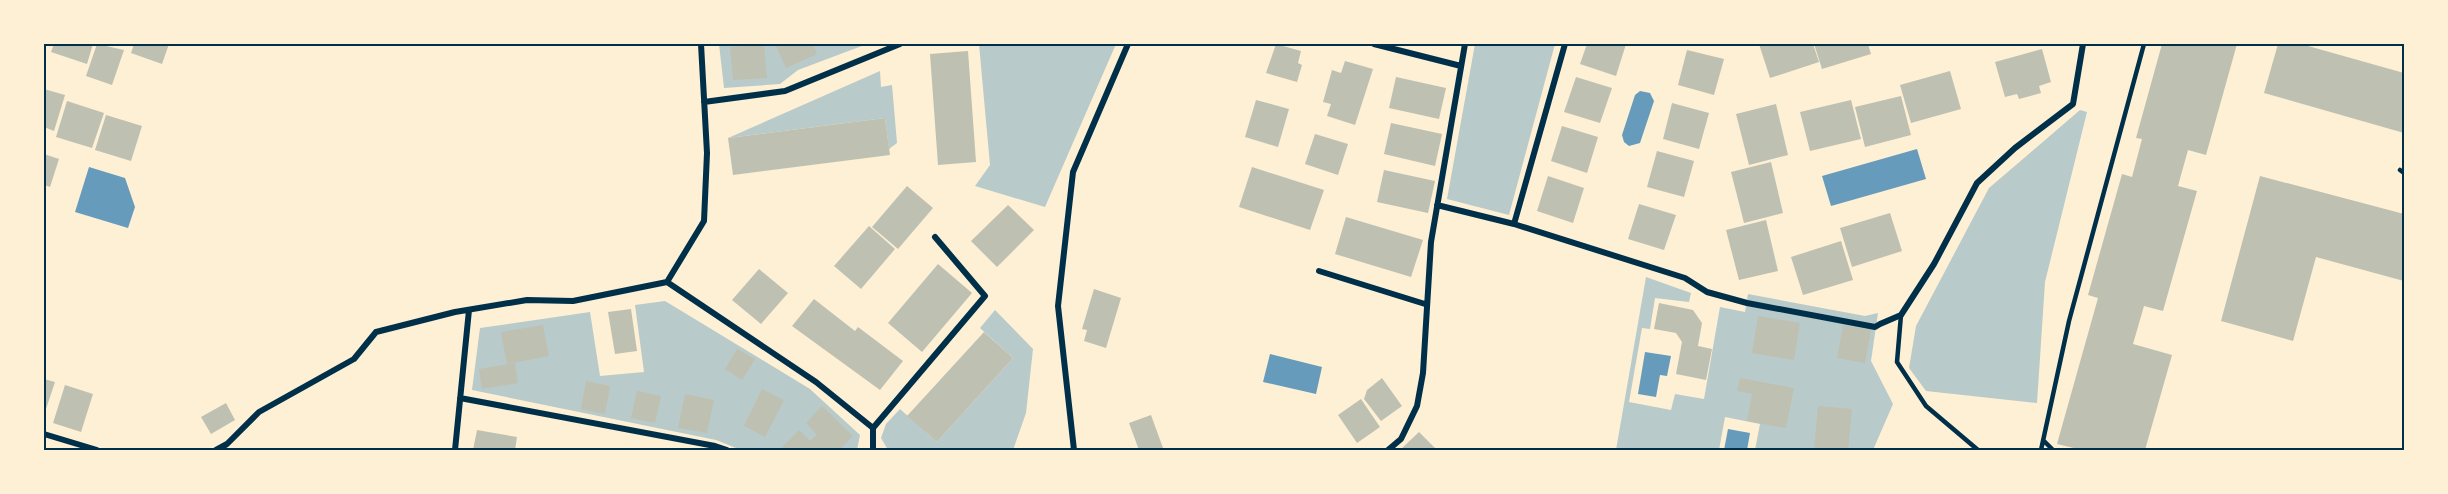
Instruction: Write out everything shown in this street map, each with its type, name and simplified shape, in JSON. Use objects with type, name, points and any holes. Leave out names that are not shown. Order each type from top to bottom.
[{"type":"street","points":[[667,282],[705,220],[707,153],[701,44]]},
{"type":"street","points":[[704,102],[784,92],[900,44]]},
{"type":"street","points":[[1074,450],[1059,306],[1073,172],[1128,44]]},
{"type":"street","points":[[1374,44],[1461,66]]},
{"type":"street","points":[[1388,450],[1401,440],[1417,406],[1423,373],[1425,304],[1437,205],[1465,44]]},
{"type":"street","points":[[1514,224],[1565,44]]},
{"type":"street","points":[[1437,205],[1514,224],[1685,278],[1707,292],[1747,303],[1875,327],[1901,315],[1934,264],[1977,183],[2015,148],[2073,104],[2083,44]]},
{"type":"street","points":[[873,450],[873,428],[985,296],[935,237]]},
{"type":"street","points":[[1319,271],[1425,304]]},
{"type":"street","points":[[216,450],[227,444],[259,412],[354,359],[376,332],[469,310],[527,300],[573,301],[667,282],[816,382],[873,428]]},
{"type":"street","points":[[455,450],[469,310]]},
{"type":"street","points":[[460,398],[727,450]]},
{"type":"street","points":[[44,434],[98,450]]},
{"type":"lane","points":[[2041,450],[2069,321],[2144,44]]},
{"type":"lane","points":[[1901,315],[1897,362],[1926,406],[1978,450]]},
{"type":"lane","points":[[2044,441],[2053,450]]},
{"type":"shaded area","points":[[719,44],[867,44],[798,70],[780,84],[724,88]]},
{"type":"shaded area","points":[[979,44],[1116,44],[1045,207],[975,186],[990,165]]},
{"type":"shaded area","points":[[1475,44],[1555,44],[1509,215],[1447,199]]},
{"type":"shaded area","points":[[880,71],[881,87],[892,85],[897,143],[889,149],[885,118],[728,138]]},
{"type":"shaded area","points":[[2080,110],[2087,112],[2045,282],[2037,403],[1926,391],[1909,368],[1916,326],[1989,188]]},
{"type":"shaded area","points":[[1646,277],[1691,293],[1689,302],[1655,298],[1650,329],[1642,328],[1629,402],[1671,410],[1675,394],[1704,399],[1720,307],[1745,312],[1748,294],[1865,316],[1878,313],[1871,361],[1893,404],[1873,450],[1755,450],[1760,424],[1725,417],[1719,450],[1616,450]]},
{"type":"shaded area","points":[[665,301],[810,389],[860,435],[857,450],[741,450],[716,440],[472,390],[480,328],[590,312],[600,376],[644,372],[635,305]]},
{"type":"shaded area","points":[[995,310],[1033,349],[1026,413],[1013,450],[888,450],[881,438],[886,424],[900,409],[937,442],[1013,358],[980,328]]},
{"type":"water","points":[[1640,91],[1650,93],[1654,101],[1640,143],[1629,146],[1624,142],[1622,135],[1635,95]]},
{"type":"water","points":[[1917,149],[1926,179],[1831,206],[1822,176]]},
{"type":"water","points":[[89,167],[125,178],[135,207],[128,228],[75,212]]},
{"type":"water","points":[[1645,352],[1671,356],[1667,376],[1660,375],[1656,397],[1638,394]]},
{"type":"water","points":[[1270,354],[1322,367],[1316,394],[1263,382]]},
{"type":"water","points":[[1728,429],[1750,433],[1747,450],[1724,450]]},
{"type":"building","points":[[54,44],[93,44],[87,64],[51,52]]},
{"type":"building","points":[[97,44],[124,50],[112,85],[86,76]]},
{"type":"building","points":[[134,44],[169,44],[162,64],[131,53]]},
{"type":"building","points":[[764,44],[767,78],[733,80],[730,47]]},
{"type":"building","points":[[775,44],[813,44],[817,54],[786,68]]},
{"type":"building","points":[[1276,44],[1301,51],[1298,63],[1302,65],[1297,82],[1266,73]]},
{"type":"building","points":[[1587,44],[1626,44],[1616,76],[1580,64]]},
{"type":"building","points":[[1759,44],[1813,44],[1819,62],[1770,78]]},
{"type":"building","points":[[1814,44],[1868,44],[1871,54],[1822,69]]},
{"type":"building","points":[[2162,44],[2237,44],[2206,155],[2188,150],[2178,186],[2197,191],[2163,311],[2144,306],[2133,344],[2172,355],[2145,450],[2082,450],[2057,444],[2098,298],[2088,295],[2122,174],[2132,177],[2142,139],[2136,138]]},
{"type":"building","points":[[2278,44],[2301,44],[2404,73],[2404,133],[2264,93]]},
{"type":"building","points":[[2042,49],[2051,82],[2039,86],[2041,93],[2019,99],[2017,94],[2005,97],[1995,62]]},
{"type":"building","points":[[1687,50],[1724,59],[1714,95],[1678,85]]},
{"type":"building","points":[[968,51],[976,162],[938,165],[930,54]]},
{"type":"building","points":[[1345,61],[1373,69],[1355,125],[1327,116],[1331,104],[1323,102],[1332,70],[1341,73]]},
{"type":"building","points":[[1950,71],[1961,109],[1911,123],[1900,85]]},
{"type":"building","points":[[1396,77],[1446,88],[1439,119],[1389,108]]},
{"type":"building","points":[[1576,77],[1612,88],[1600,123],[1564,112]]},
{"type":"building","points":[[44,89],[65,95],[54,131],[44,127]]},
{"type":"building","points":[[1901,96],[1911,135],[1865,147],[1855,107]]},
{"type":"building","points":[[1256,100],[1289,109],[1278,147],[1245,137]]},
{"type":"building","points":[[1851,100],[1861,139],[1810,151],[1800,112]]},
{"type":"building","points":[[67,101],[104,113],[92,148],[56,137]]},
{"type":"building","points":[[1672,103],[1709,113],[1699,149],[1663,139]]},
{"type":"building","points":[[1776,104],[1788,155],[1749,165],[1736,114]]},
{"type":"building","points":[[106,115],[142,126],[131,161],[95,150]]},
{"type":"building","points":[[885,118],[890,155],[733,175],[728,138]]},
{"type":"building","points":[[1391,123],[1442,134],[1435,166],[1384,154]]},
{"type":"building","points":[[1562,126],[1598,137],[1587,173],[1551,161]]},
{"type":"building","points":[[1315,134],[1348,144],[1338,175],[1305,164]]},
{"type":"building","points":[[1657,151],[1694,161],[1684,197],[1647,187]]},
{"type":"building","points":[[44,154],[59,159],[50,187],[44,185]]},
{"type":"building","points":[[1771,162],[1783,213],[1744,223],[1731,172]]},
{"type":"building","points":[[1252,167],[1324,190],[1310,230],[1239,207]]},
{"type":"building","points":[[1384,170],[1435,181],[1428,213],[1377,202]]},
{"type":"building","points":[[1548,176],[1584,188],[1573,223],[1537,211]]},
{"type":"building","points":[[2260,176],[2404,214],[2404,281],[2316,257],[2293,341],[2221,321]]},
{"type":"building","points":[[907,186],[933,208],[898,249],[872,227]]},
{"type":"building","points":[[1639,204],[1676,215],[1664,250],[1628,239]]},
{"type":"building","points":[[1008,205],[1034,230],[997,267],[971,241]]},
{"type":"building","points":[[1890,213],[1902,251],[1852,267],[1840,228]]},
{"type":"building","points":[[1346,217],[1423,240],[1411,277],[1335,254]]},
{"type":"building","points":[[1766,220],[1778,271],[1739,280],[1726,230]]},
{"type":"building","points":[[869,226],[895,249],[861,289],[834,266]]},
{"type":"building","points":[[1841,241],[1853,280],[1803,295],[1791,257]]},
{"type":"building","points":[[938,264],[972,293],[922,352],[888,323]]},
{"type":"building","points":[[759,269],[788,293],[761,324],[732,300]]},
{"type":"building","points":[[1094,289],[1121,298],[1106,348],[1084,341],[1087,330],[1082,329]]},
{"type":"building","points":[[814,299],[855,331],[858,327],[903,361],[880,390],[792,326]]},
{"type":"building","points":[[1659,303],[1693,310],[1702,323],[1698,346],[1712,349],[1706,380],[1676,374],[1682,342],[1676,333],[1654,329]]},
{"type":"building","points":[[631,309],[637,351],[615,354],[608,312]]},
{"type":"building","points":[[1758,316],[1800,323],[1794,360],[1752,353]]},
{"type":"building","points":[[543,325],[549,356],[507,364],[501,332]]},
{"type":"building","points":[[1843,325],[1871,330],[1865,363],[1837,358]]},
{"type":"building","points":[[984,332],[1013,358],[937,442],[907,416]]},
{"type":"building","points":[[737,349],[755,359],[742,380],[725,369]]},
{"type":"building","points":[[515,363],[518,383],[482,389],[479,369]]},
{"type":"building","points":[[1382,378],[1402,406],[1381,421],[1364,399],[1367,390]]},
{"type":"building","points":[[1740,378],[1794,388],[1786,428],[1747,421],[1752,394],[1737,391]]},
{"type":"building","points":[[44,379],[55,382],[44,415]]},
{"type":"building","points":[[586,381],[610,386],[605,414],[581,409]]},
{"type":"building","points":[[65,385],[93,394],[81,432],[53,423]]},
{"type":"building","points":[[762,389],[784,400],[765,437],[744,426]]},
{"type":"building","points":[[637,391],[661,396],[655,423],[631,418]]},
{"type":"building","points":[[685,394],[714,400],[707,433],[678,428]]},
{"type":"building","points":[[1361,399],[1380,427],[1357,443],[1338,415]]},
{"type":"building","points":[[226,403],[235,420],[211,434],[201,417]]},
{"type":"building","points":[[822,406],[853,436],[839,450],[786,450],[782,447],[799,430],[810,441],[817,435],[806,423]]},
{"type":"building","points":[[1818,406],[1852,409],[1848,450],[1814,450]]},
{"type":"building","points":[[1151,415],[1163,448],[1139,450],[1129,423]]},
{"type":"building","points":[[477,430],[517,437],[515,450],[473,450]]},
{"type":"building","points":[[1419,432],[1437,450],[1400,450]]}]
